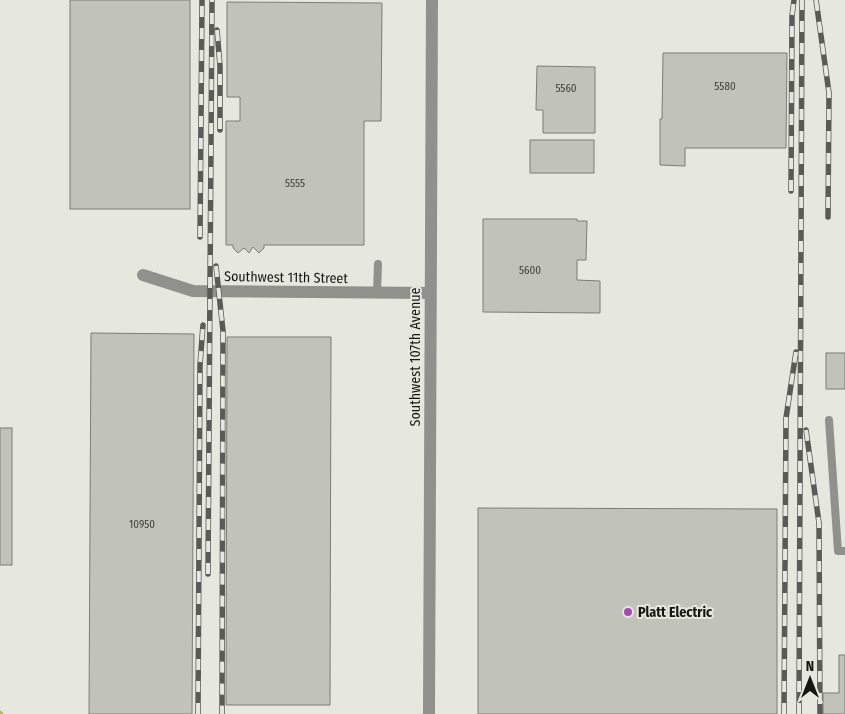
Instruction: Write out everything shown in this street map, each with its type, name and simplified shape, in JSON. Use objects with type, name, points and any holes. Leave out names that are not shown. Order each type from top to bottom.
[{"type":"street","name":"Southwest 107th Avenue","points":[[429,714],[432,0]]},
{"type":"street","name":"Southwest 11th Street","points":[[143,275],[193,291],[430,293]]},
{"type":"lane","points":[[377,293],[378,264]]},
{"type":"lane","points":[[829,420],[838,551],[845,552]]},
{"type":"building","points":[[70,0],[190,0],[190,209],[70,209]]},
{"type":"building","points":[[227,2],[382,3],[381,121],[364,121],[364,245],[264,245],[264,248],[259,253],[253,247],[249,253],[244,248],[238,253],[233,248],[233,245],[226,245],[226,121],[240,121],[240,97],[227,97]]},
{"type":"building","points":[[663,53],[787,53],[786,148],[685,148],[685,166],[660,165]]},
{"type":"building","points":[[537,66],[595,67],[595,133],[543,133],[543,110],[536,110]]},
{"type":"building","points":[[530,140],[594,140],[594,173],[530,173]]},
{"type":"building","points":[[483,219],[577,219],[577,221],[587,221],[586,260],[577,260],[577,280],[600,281],[600,313],[483,312]]},
{"type":"building","points":[[91,333],[194,334],[192,714],[89,714]]},
{"type":"building","points":[[227,337],[331,337],[330,705],[226,705]]},
{"type":"building","points":[[826,353],[845,353],[845,389],[826,389]]},
{"type":"building","points":[[0,428],[12,428],[12,565],[0,565]]},
{"type":"building","name":"Platt Electric","points":[[478,508],[777,509],[777,714],[478,714]]},
{"type":"building","points":[[839,655],[845,655],[845,714],[823,714],[823,693],[839,693]]},
{"type":"railway","points":[[200,237],[202,0]]},
{"type":"railway","points":[[208,574],[212,0]]},
{"type":"railway","points":[[791,191],[792,16],[794,0]]},
{"type":"railway","points":[[799,714],[802,0]]},
{"type":"railway","points":[[816,0],[829,93],[828,217]]},
{"type":"railway","points":[[217,30],[220,66],[220,130]]},
{"type":"railway","points":[[216,266],[223,331],[222,714]]},
{"type":"railway","points":[[198,714],[200,365],[203,325]]},
{"type":"railway","points":[[784,714],[786,418],[796,352]]},
{"type":"railway","points":[[806,430],[819,523],[820,714]]},
{"type":"place","name":"Platt Electric","points":[[628,612]]}]
